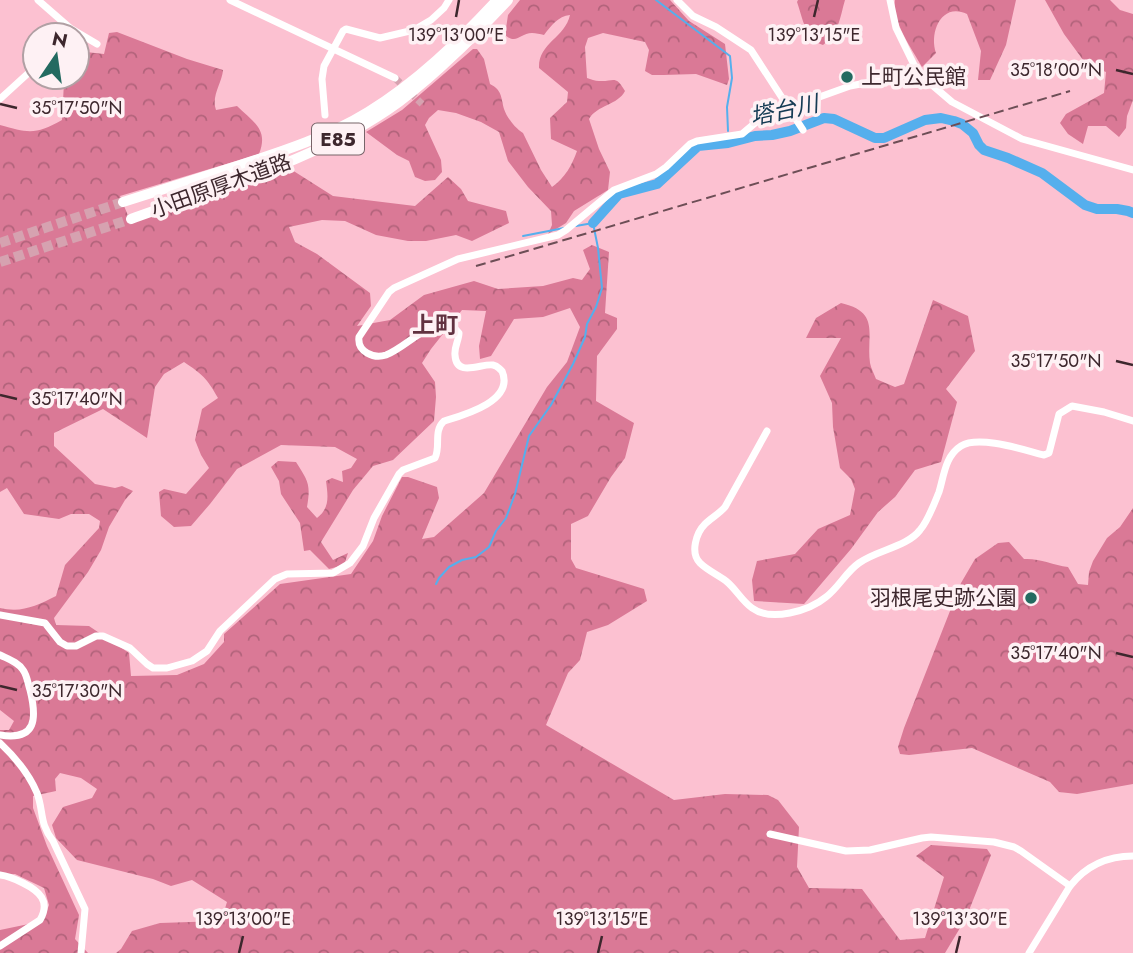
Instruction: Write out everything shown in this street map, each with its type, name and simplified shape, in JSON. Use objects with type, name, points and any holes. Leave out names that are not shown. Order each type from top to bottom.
[{"type":"highway","name":"小田原厚木道路","points":[[123,202],[294,147],[344,126],[422,74],[497,0]]},
{"type":"highway","name":"小田原厚木道路","points":[[131,219],[302,156],[371,121],[427,80],[508,0]]},
{"type":"street","points":[[38,0],[60,21]]},
{"type":"street","points":[[230,0],[395,78]]},
{"type":"street","points":[[325,115],[321,79],[324,66],[343,31],[346,29],[380,38],[414,30],[431,20],[449,0]]},
{"type":"street","points":[[677,0],[693,16],[716,27],[751,50],[801,127]]},
{"type":"street","points":[[890,0],[896,28],[918,73],[952,102],[1022,139],[1133,170]]},
{"type":"street","points":[[91,41],[97,44]]},
{"type":"street","points":[[0,615],[46,623],[60,642],[70,647],[96,636],[106,637],[133,650],[149,666],[157,669],[188,663],[202,655],[210,648],[220,631],[275,579],[287,574],[333,573],[346,567],[363,546],[374,518],[399,474],[435,458],[439,449],[438,428],[442,423],[484,407],[499,394],[505,381],[502,371],[488,365],[470,369],[457,362],[455,354],[459,332],[450,323],[440,323],[386,355],[371,355],[363,350],[359,345],[359,337],[391,290],[458,259],[558,235],[614,190],[662,170],[693,142],[742,134],[761,118],[850,86],[918,73]]},
{"type":"street","points":[[0,99],[21,80]]},
{"type":"street","points":[[767,431],[725,507],[700,530],[695,554],[701,564],[727,582],[750,607],[780,615],[813,606],[823,600],[834,592],[859,563],[908,540],[919,531],[938,493],[947,462],[962,445],[982,441],[1044,455],[1049,453],[1059,414],[1072,406],[1133,421]]},
{"type":"street","points":[[0,655],[15,662],[22,669],[35,714],[33,723],[27,730],[15,736],[0,735]]},
{"type":"street","points":[[0,743],[22,767],[38,796],[46,832],[53,841],[85,909],[81,953]]},
{"type":"street","points":[[770,834],[846,851],[870,850],[922,838],[1004,844],[1021,851],[1070,886]]},
{"type":"street","points":[[1029,953],[1077,877],[1095,864],[1117,857],[1133,856]]},
{"type":"street","points":[[0,875],[11,877],[35,889],[43,898],[44,910],[40,920],[0,946]]},
{"type":"green space","points":[[520,0],[670,0],[689,21],[725,44],[729,79],[727,85],[696,74],[652,75],[645,71],[649,50],[645,42],[603,33],[588,38],[585,47],[587,78],[598,81],[614,80],[625,91],[622,96],[589,119],[610,172],[608,190],[574,211],[566,223],[548,234],[552,225],[551,211],[508,161],[499,132],[481,122],[438,110],[425,125],[441,160],[442,172],[435,180],[425,181],[415,177],[409,161],[366,132],[402,110],[473,49],[477,49],[484,59],[490,84],[500,94],[507,116],[523,133],[541,170],[552,187],[561,180],[577,151],[551,139],[550,118],[567,102],[568,92],[539,68],[543,52],[563,29],[570,15],[558,19],[544,35],[528,33],[516,39],[509,38],[505,35],[508,15]]},
{"type":"green space","points":[[798,0],[845,0],[836,30],[823,45],[808,33]]},
{"type":"green space","points":[[895,0],[1016,0],[1006,45],[990,80],[978,80],[981,51],[967,14],[958,11],[944,16],[934,37],[936,53],[922,67],[899,25]]},
{"type":"green space","points":[[1045,0],[1110,0],[1120,10],[1133,14],[1133,100],[1126,128],[1119,137],[1106,126],[1088,126],[1083,144],[1068,134],[1060,123],[1066,114],[1104,93],[1106,72],[1086,64],[1064,34]]},
{"type":"green space","points":[[117,32],[223,70],[215,100],[216,110],[237,106],[258,127],[262,138],[259,154],[120,196],[131,223],[292,170],[333,196],[415,206],[448,177],[461,189],[468,201],[506,211],[509,223],[472,241],[456,235],[426,241],[408,241],[376,235],[345,221],[322,220],[289,227],[295,242],[317,254],[370,293],[371,306],[357,326],[390,320],[424,295],[474,281],[498,289],[543,286],[573,278],[582,280],[590,269],[583,250],[592,245],[609,252],[605,313],[617,318],[617,329],[597,356],[596,401],[634,423],[625,458],[588,516],[571,524],[571,559],[576,568],[644,589],[647,601],[608,625],[587,632],[580,660],[568,673],[546,725],[674,800],[725,794],[768,795],[778,800],[799,827],[797,867],[809,888],[862,889],[900,940],[925,938],[944,877],[916,856],[931,845],[987,849],[991,855],[966,918],[945,953],[116,953],[132,931],[160,923],[221,921],[227,902],[192,880],[171,886],[77,860],[56,838],[52,825],[63,807],[92,798],[97,789],[81,778],[60,773],[55,779],[56,791],[33,796],[33,808],[47,846],[79,915],[75,939],[88,953],[0,953],[0,930],[43,921],[49,905],[44,888],[15,874],[0,875],[0,730],[9,730],[14,721],[0,710],[0,608],[29,608],[56,596],[65,565],[99,528],[100,521],[89,514],[71,514],[59,519],[24,514],[7,488],[0,492],[0,125],[32,131],[62,120],[64,91],[91,91],[91,53],[104,54],[109,33]],"holes":[[[570,308],[580,327],[567,362],[547,387],[484,493],[434,537],[422,539],[439,498],[437,487],[402,477],[382,516],[373,541],[351,574],[280,584],[224,634],[224,642],[204,664],[177,675],[131,676],[129,653],[89,626],[56,625],[54,618],[88,572],[101,550],[109,527],[133,491],[122,486],[115,488],[95,484],[54,446],[54,433],[103,409],[147,438],[155,387],[164,374],[184,362],[204,377],[218,398],[202,409],[195,440],[209,468],[186,494],[164,489],[159,492],[161,516],[174,527],[191,526],[237,469],[281,445],[335,447],[357,459],[351,468],[342,471],[343,482],[332,478],[326,481],[326,506],[317,518],[307,507],[307,483],[296,462],[278,461],[271,467],[279,481],[281,494],[300,523],[304,551],[310,550],[329,569],[344,565],[348,553],[333,560],[321,542],[353,490],[373,466],[393,460],[434,421],[435,382],[422,363],[462,310],[486,311],[479,346],[480,359],[491,356],[514,319],[543,317]]]},
{"type":"green space","points":[[933,300],[968,316],[975,351],[946,389],[957,402],[941,462],[915,470],[804,604],[754,601],[752,580],[757,561],[795,554],[818,529],[850,515],[855,489],[851,479],[840,468],[832,403],[820,376],[841,338],[806,338],[816,318],[841,303],[862,312],[869,326],[870,363],[876,379],[895,387],[904,384]]},
{"type":"green space","points":[[1133,508],[1133,784],[1077,794],[1059,792],[1050,782],[972,748],[900,754],[898,747],[904,728],[961,583],[975,559],[998,543],[1009,542],[1024,559],[1068,567],[1078,584],[1088,585],[1093,561],[1107,538],[1120,527]]},
{"type":"waterway","points":[[656,0],[730,56],[732,78],[727,107],[728,131]]},
{"type":"waterway","name":"塔台川","points":[[593,223],[619,194],[657,184],[698,146],[772,135],[824,118],[834,119],[875,138],[884,138],[925,120],[941,118],[954,121],[973,133],[984,150],[1042,173],[1085,205],[1133,213]]},
{"type":"waterway","points":[[436,584],[449,567],[476,557],[489,547],[506,518],[515,494],[529,436],[551,405],[585,337],[587,324],[602,288],[593,223],[576,226]]},
{"type":"waterway","name":"塔台川","points":[[523,236],[564,228]]},
{"type":"tunnel","points":[[395,78],[422,104]]},
{"type":"tunnel","points":[[0,243],[123,202]]},
{"type":"tunnel","points":[[0,262],[131,219]]},
{"type":"railway","points":[[476,266],[1070,91]]},
{"type":"place","name":"上町公民館","points":[[847,77]]},
{"type":"place","name":"羽根尾史跡公園","points":[[1031,598]]},
{"type":"district","name":"上町","points":[[435,325]]}]
